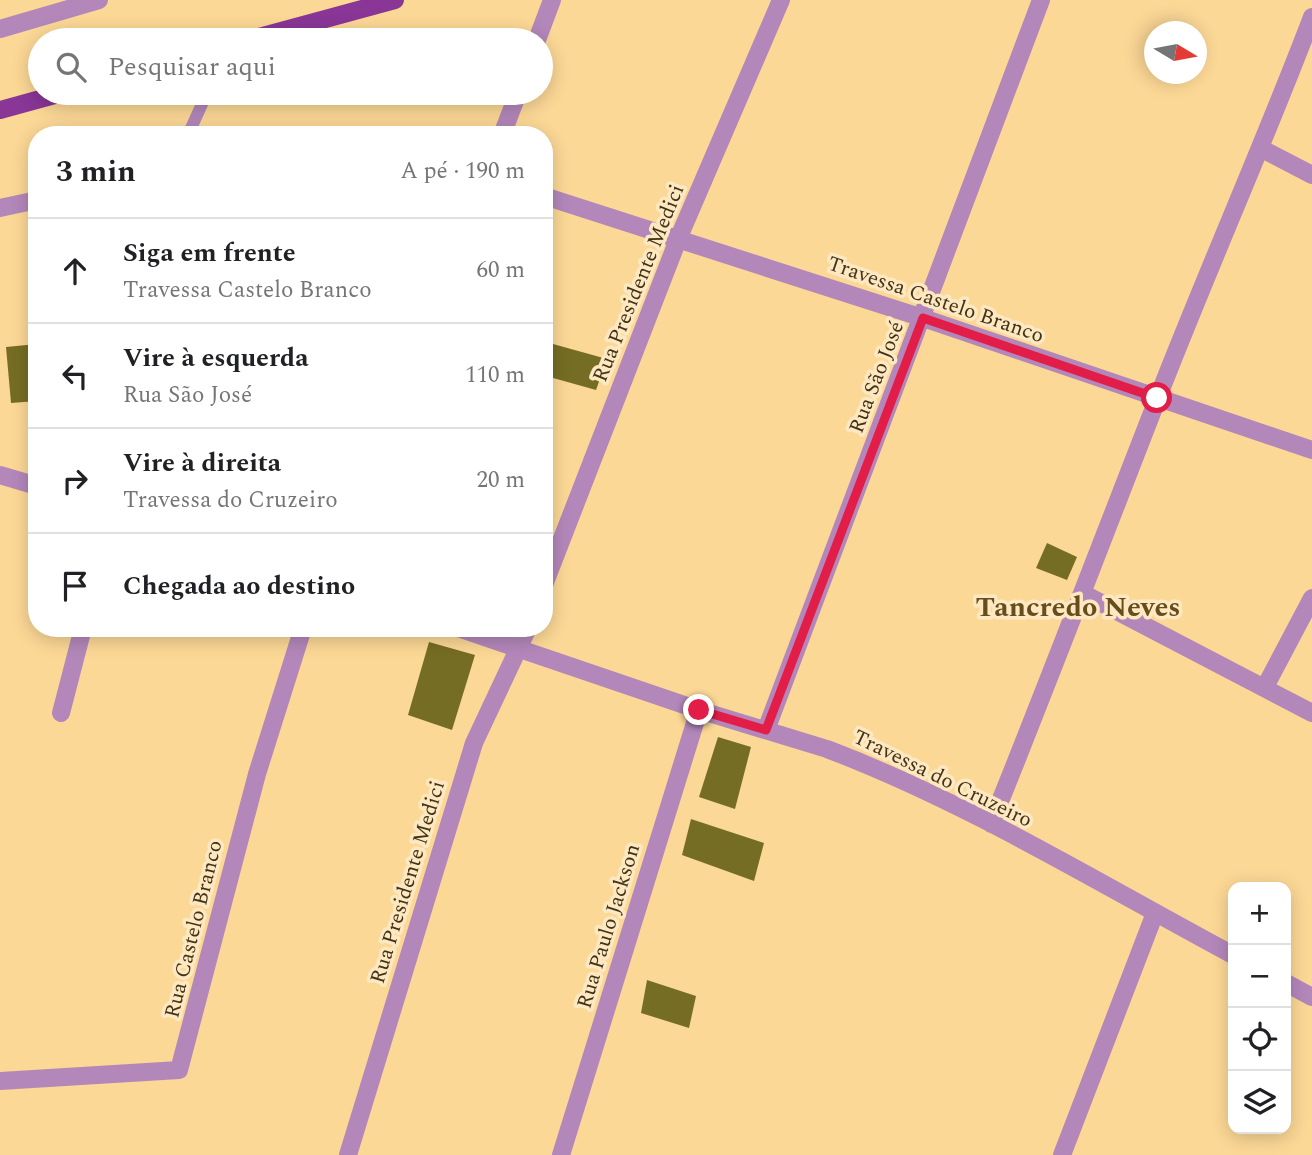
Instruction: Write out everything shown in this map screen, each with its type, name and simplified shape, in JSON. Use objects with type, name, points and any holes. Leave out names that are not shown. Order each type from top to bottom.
[{"type":"main road","points":[[292,28],[395,0]]},
{"type":"main road","points":[[0,110],[28,102]]},
{"type":"street","points":[[542,28],[552,0]]},
{"type":"street","name":"Rua Presidente Medici","points":[[553,562],[679,237],[781,0]]},
{"type":"street","name":"Rua São José","points":[[766,730],[1041,0]]},
{"type":"street","points":[[0,29],[89,1]]},
{"type":"street","points":[[991,824],[1084,594],[1157,398],[1262,149],[1312,17]]},
{"type":"street","points":[[505,126],[513,105]]},
{"type":"street","points":[[1262,149],[1312,176]]},
{"type":"street","name":"Travessa Castelo Branco","points":[[553,199],[679,237],[1312,450]]},
{"type":"street","points":[[0,208],[28,202]]},
{"type":"street","points":[[0,475],[28,483]]},
{"type":"street","points":[[1084,594],[1312,713]]},
{"type":"street","points":[[1265,687],[1312,598]]},
{"type":"street","points":[[61,713],[81,637]]},
{"type":"street","name":"Rua Castelo Branco","points":[[0,1081],[179,1070],[257,774],[300,637]]},
{"type":"street","name":"Travessa do Cruzeiro","points":[[482,637],[876,767],[991,824],[1228,952]]},
{"type":"street","name":"Rua Presidente Medici","points":[[348,1155],[474,743],[524,637]]},
{"type":"street","name":"Rua Paulo Jackson","points":[[561,1155],[699,710]]},
{"type":"street","points":[[1062,1155],[1154,913]]},
{"type":"street","points":[[1291,986],[1312,997]]},
{"type":"lane","points":[[192,126],[202,105]]},
{"type":"building","points":[[553,344],[607,359],[596,390],[553,378]]},
{"type":"building","points":[[28,345],[28,402],[11,403],[6,347]]},
{"type":"building","points":[[1047,543],[1077,557],[1067,580],[1036,568]]},
{"type":"building","points":[[429,642],[475,655],[452,730],[408,715]]},
{"type":"building","points":[[718,737],[751,747],[735,809],[699,797]]},
{"type":"building","points":[[691,819],[764,843],[754,881],[682,855]]},
{"type":"building","points":[[647,980],[696,996],[689,1028],[641,1013]]},
{"type":"district","name":"Tancredo Neves","points":[[1078,606]]},
{"type":"route","points":[[699,710],[766,730],[923,318],[1157,398]]}]
